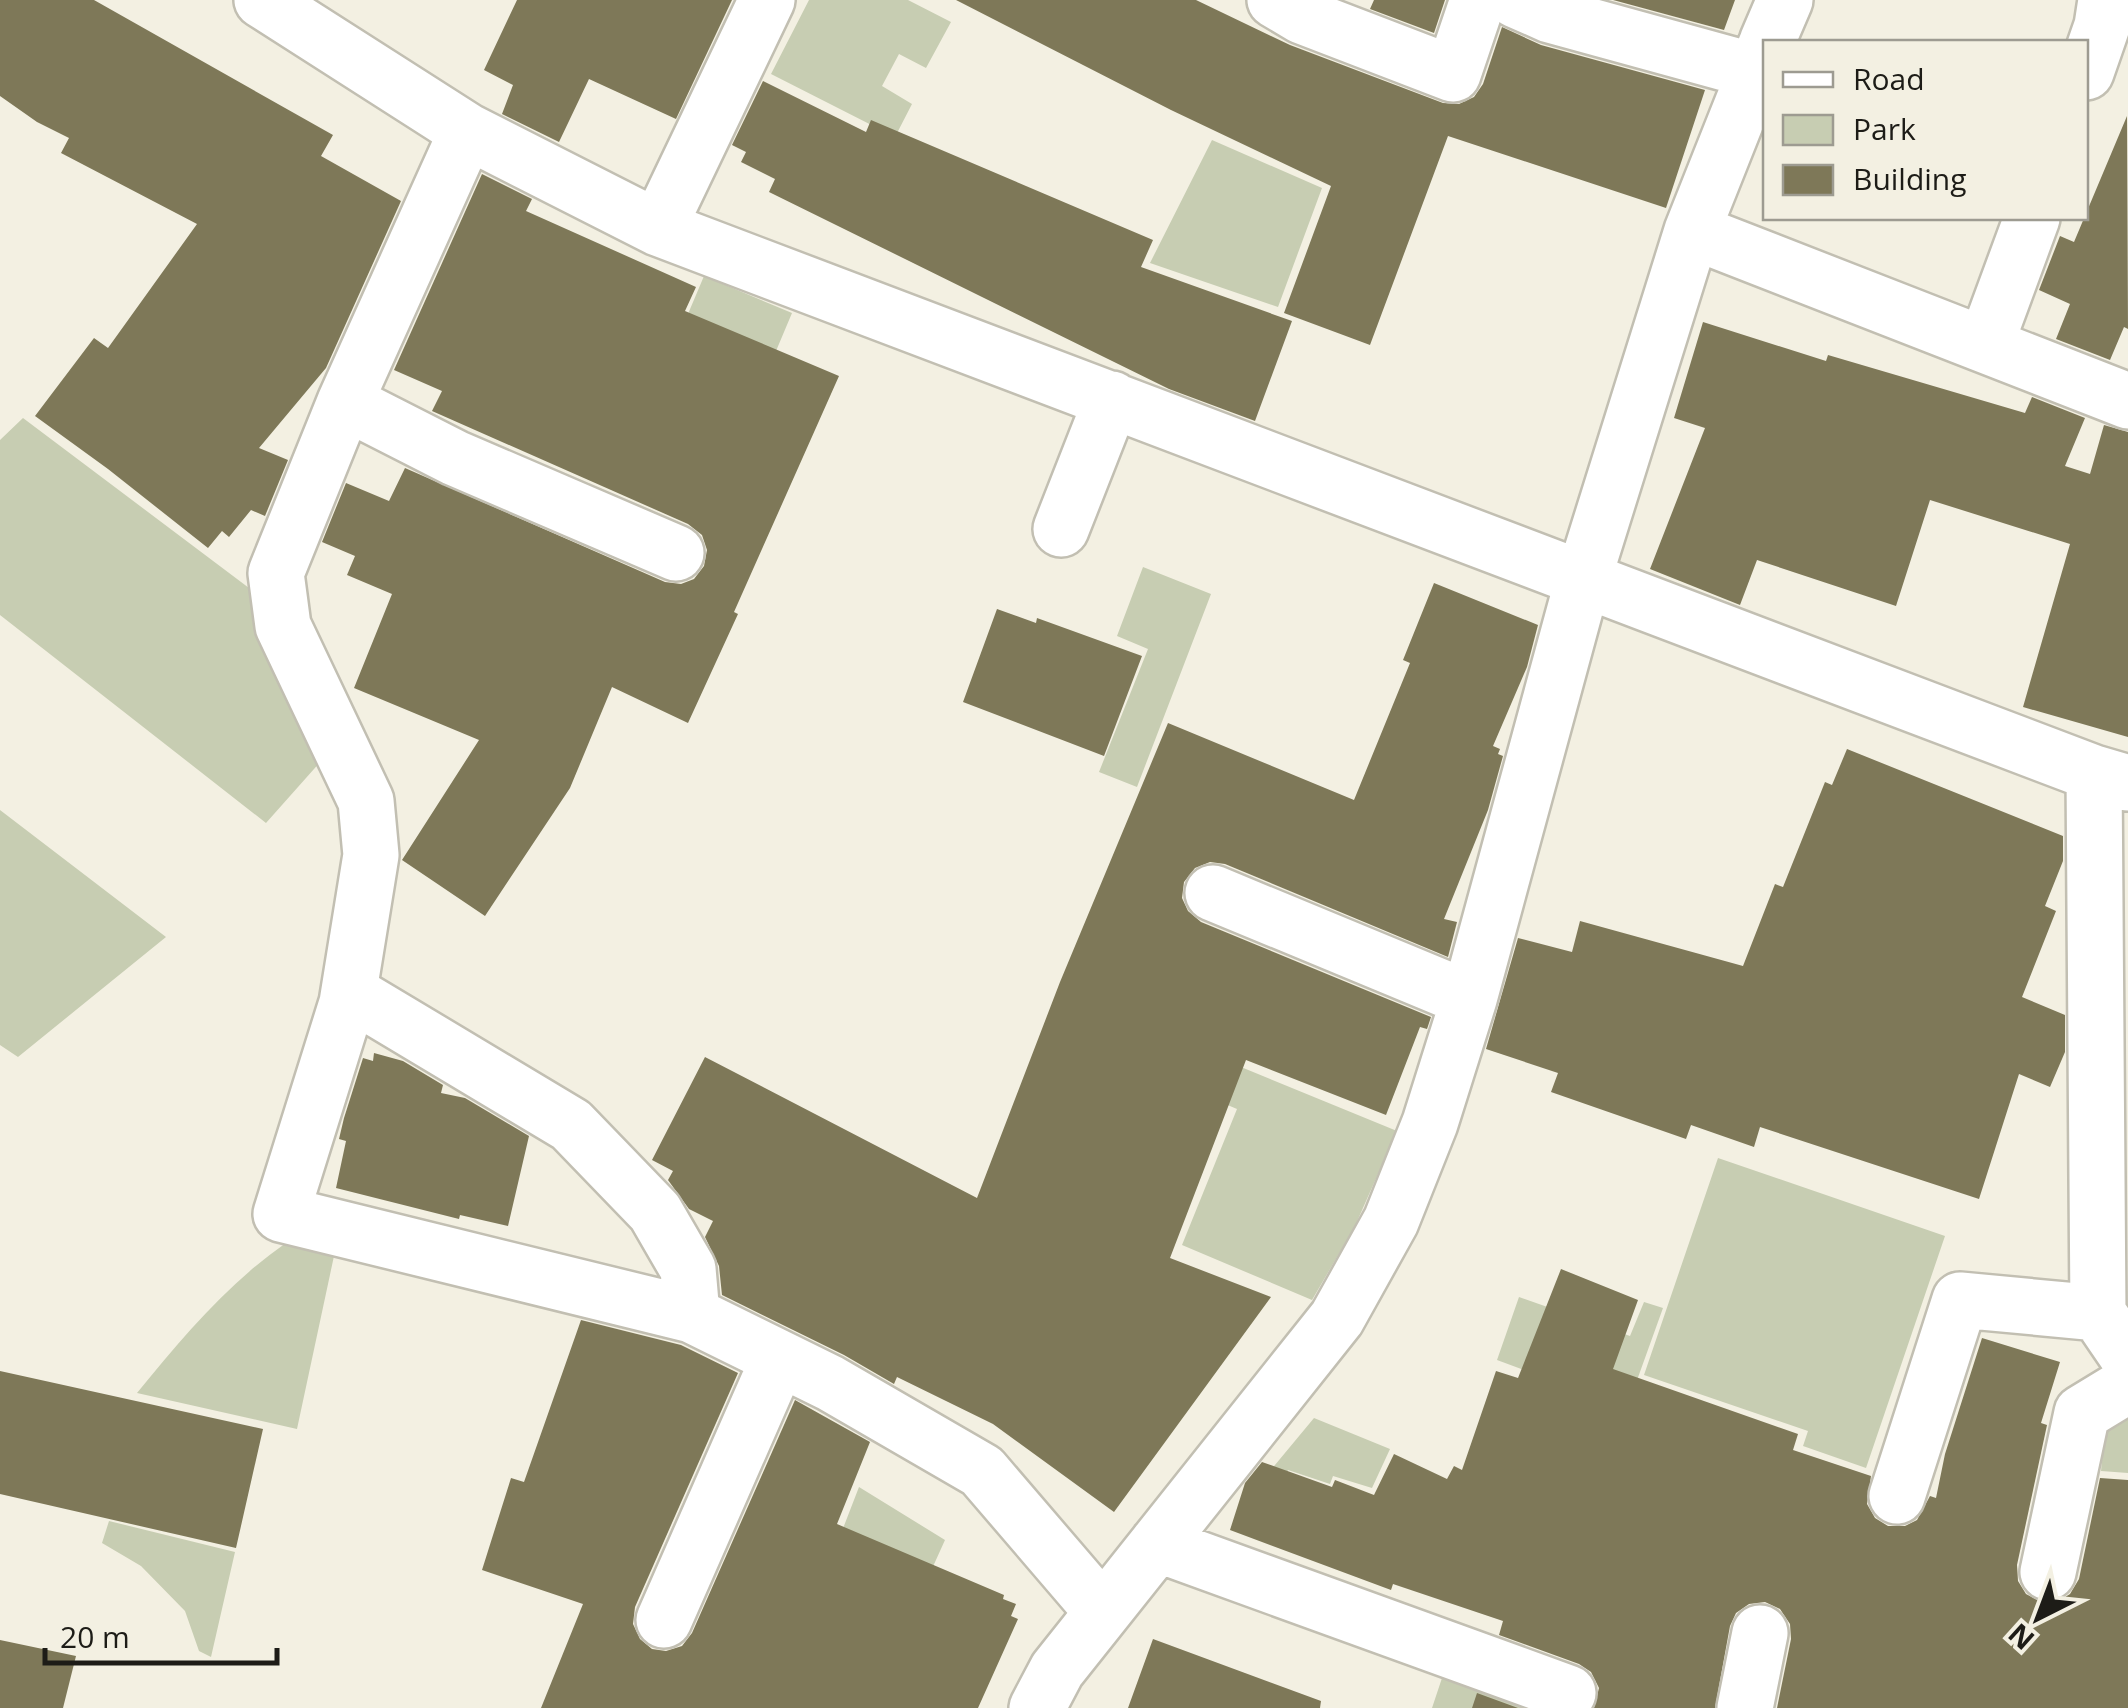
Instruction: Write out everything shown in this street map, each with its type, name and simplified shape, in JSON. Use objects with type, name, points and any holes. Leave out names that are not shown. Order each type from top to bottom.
[{"type":"street","points":[[262,0],[467,131],[658,228],[2111,778],[2113,1335],[1960,1300],[1898,1496]]},
{"type":"street","points":[[658,228],[767,0]]},
{"type":"street","points":[[1275,0],[1302,16],[1452,74],[1478,0]]},
{"type":"street","points":[[1038,1708],[1056,1670],[1337,1318],[1392,1222],[1430,1123],[1469,999],[1583,580],[1692,231],[1762,53],[1550,15],[1516,0]]},
{"type":"street","points":[[1768,40],[1785,0]]},
{"type":"street","points":[[2088,66],[2106,0]]},
{"type":"street","points":[[467,131],[345,402],[276,574],[283,626],[366,800],[371,856],[350,992],[282,1214],[692,1315],[830,1383],[982,1472],[1102,1611]]},
{"type":"street","points":[[1986,343],[2031,220]]},
{"type":"street","points":[[1692,231],[2128,401]]},
{"type":"street","points":[[1061,528],[1112,400]]},
{"type":"street","points":[[345,402],[455,458],[676,553]]},
{"type":"street","points":[[1213,894],[1469,999]]},
{"type":"street","points":[[350,992],[570,1125],[656,1212],[688,1269],[692,1315]]},
{"type":"street","points":[[664,1620],[780,1358]]},
{"type":"street","points":[[2048,1572],[2082,1413],[2128,1384]]},
{"type":"street","points":[[1157,1544],[1568,1693]]},
{"type":"street","points":[[1745,1708],[1760,1633]]},
{"type":"green space","points":[[809,0],[908,0],[951,22],[926,68],[899,54],[882,86],[912,104],[895,137],[771,74]]},
{"type":"green space","points":[[1212,140],[1322,188],[1278,307],[1150,263]]},
{"type":"green space","points":[[704,276],[792,313],[757,396],[669,359]]},
{"type":"green space","points":[[23,418],[257,594],[322,760],[266,823],[0,615],[0,440]]},
{"type":"green space","points":[[1143,567],[1211,594],[1137,787],[1099,772],[1148,649],[1117,636]]},
{"type":"green space","points":[[0,810],[166,937],[18,1057],[0,1045]]},
{"type":"green space","points":[[1185,1044],[1397,1131],[1355,1226],[1312,1300],[1182,1245],[1237,1109],[1171,1081]]},
{"type":"green space","points":[[1718,1158],[1945,1236],[1866,1468],[1803,1446],[1808,1431],[1644,1375]]},
{"type":"green space","points":[[286,1243],[334,1256],[297,1429],[137,1393],[225,1294]]},
{"type":"green space","points":[[1519,1297],[1630,1336],[1644,1302],[1663,1308],[1627,1408],[1497,1360]]},
{"type":"green space","points":[[2128,1416],[2128,1473],[2101,1471],[2106,1419]]},
{"type":"green space","points":[[1314,1418],[1390,1449],[1372,1488],[1333,1476],[1330,1484],[1288,1470],[1273,1504],[1250,1495]]},
{"type":"green space","points":[[859,1487],[945,1540],[926,1582],[837,1544]]},
{"type":"green space","points":[[109,1521],[235,1552],[211,1657],[199,1651],[185,1611],[141,1566],[102,1543]]},
{"type":"green space","points":[[1446,1666],[1569,1708],[1432,1708]]},
{"type":"building","points":[[0,0],[94,0],[333,135],[321,156],[401,201],[326,368],[259,448],[288,460],[265,516],[251,510],[229,537],[222,531],[208,548],[35,416],[94,338],[108,348],[197,224],[61,153],[69,138],[0,96]]},
{"type":"building","points":[[517,0],[732,0],[676,119],[589,79],[559,142],[502,114],[513,85],[484,70]]},
{"type":"building","points":[[956,0],[1196,0],[1290,45],[1443,103],[1459,104],[1474,97],[1483,84],[1502,27],[1541,45],[1705,90],[1666,208],[1448,136],[1370,345],[1284,313],[1331,186],[1171,110]]},
{"type":"building","points":[[1374,0],[1445,0],[1434,33],[1370,9]]},
{"type":"building","points":[[1613,0],[1735,0],[1724,30]]},
{"type":"building","points":[[763,81],[866,132],[871,120],[1153,240],[1141,267],[1292,321],[1255,421],[1169,389],[769,192],[775,179],[741,162],[746,152],[732,145]]},
{"type":"building","points":[[2127,116],[2128,329],[2124,327],[2110,360],[2056,339],[2070,304],[2039,290],[2060,236],[2074,242],[2083,220],[2088,220],[2088,209]]},
{"type":"building","points":[[482,174],[532,199],[526,211],[696,287],[685,311],[839,376],[688,723],[612,687],[570,788],[485,916],[402,860],[479,740],[354,688],[392,594],[347,575],[355,556],[322,542],[346,483],[389,501],[405,468],[665,582],[681,584],[694,579],[704,566],[707,550],[702,535],[688,524],[432,411],[442,391],[394,370]]},
{"type":"building","points":[[1703,322],[1826,361],[1828,355],[2025,413],[2032,397],[2085,418],[2065,466],[2090,474],[2104,425],[2128,432],[2128,737],[2023,707],[2070,544],[1930,500],[1896,606],[1757,560],[1740,605],[1650,569],[1705,428],[1674,418]]},
{"type":"building","points":[[1434,583],[1538,625],[1527,667],[1493,746],[1503,756],[1488,810],[1444,919],[1457,922],[1448,957],[1225,864],[1210,862],[1195,868],[1184,882],[1182,898],[1188,911],[1201,922],[1431,1017],[1427,1029],[1420,1027],[1386,1115],[1246,1060],[1170,1258],[1271,1297],[1114,1512],[993,1424],[897,1377],[894,1384],[722,1295],[719,1266],[705,1237],[713,1221],[689,1209],[668,1180],[673,1171],[652,1160],[705,1057],[977,1198],[1060,982],[1168,723],[1354,800],[1410,663],[1403,660]]},
{"type":"building","points":[[997,609],[1036,623],[1037,618],[1142,656],[1104,756],[963,702]]},
{"type":"building","points":[[1847,749],[2063,836],[2063,861],[2045,906],[2056,911],[2022,997],[2065,1015],[2065,1052],[2050,1087],[2019,1074],[1979,1199],[1760,1127],[1754,1147],[1691,1125],[1686,1139],[1551,1092],[1558,1073],[1486,1049],[1518,938],[1572,952],[1580,921],[1743,966],[1775,884],[1783,887],[1825,782],[1832,785]]},
{"type":"building","points":[[374,1053],[403,1061],[443,1085],[441,1093],[465,1098],[529,1136],[508,1226],[460,1215],[459,1219],[336,1188],[346,1141],[339,1139],[344,1118],[363,1058],[373,1061]]},
{"type":"building","points":[[1561,1269],[1638,1300],[1613,1369],[1798,1434],[1793,1450],[1871,1476],[1867,1504],[1875,1518],[1888,1526],[1905,1526],[1917,1520],[1930,1496],[1936,1498],[1945,1454],[1982,1338],[2060,1362],[2041,1423],[2047,1425],[2017,1565],[2018,1581],[2026,1594],[2041,1602],[2057,1602],[2070,1594],[2079,1579],[2100,1478],[2128,1480],[2128,1708],[1777,1708],[1791,1639],[1790,1624],[1780,1609],[1765,1602],[1749,1604],[1736,1613],[1730,1626],[1715,1708],[1594,1708],[1599,1688],[1591,1672],[1499,1635],[1503,1621],[1393,1584],[1391,1590],[1230,1530],[1245,1483],[1262,1462],[1332,1487],[1335,1480],[1374,1495],[1394,1454],[1447,1479],[1454,1466],[1462,1470],[1496,1371],[1518,1378]]},
{"type":"building","points":[[581,1320],[681,1345],[738,1373],[635,1607],[633,1624],[640,1639],[652,1649],[666,1651],[682,1646],[692,1633],[795,1400],[870,1442],[837,1524],[1004,1595],[1003,1599],[1016,1604],[1011,1616],[1018,1619],[978,1708],[541,1708],[583,1604],[482,1570],[511,1478],[524,1482]]},
{"type":"building","points":[[0,1371],[263,1429],[236,1548],[0,1494]]},
{"type":"building","points":[[1153,1639],[1321,1701],[1320,1708],[1128,1708]]},
{"type":"building","points":[[0,1640],[76,1656],[63,1708],[0,1708]]},
{"type":"building","points":[[1477,1693],[1518,1708],[1472,1708]]}]
